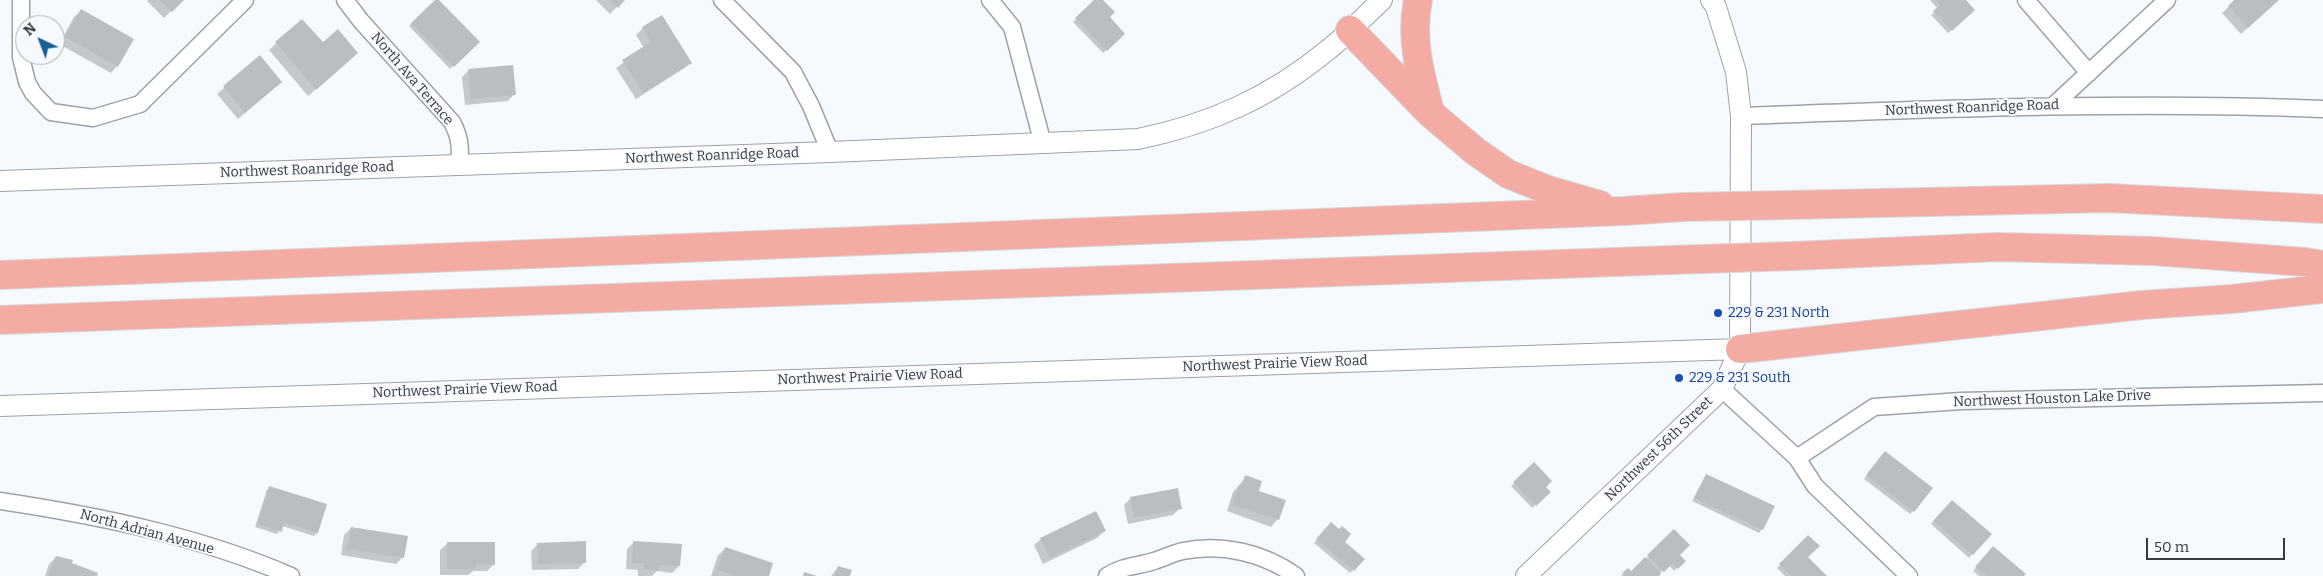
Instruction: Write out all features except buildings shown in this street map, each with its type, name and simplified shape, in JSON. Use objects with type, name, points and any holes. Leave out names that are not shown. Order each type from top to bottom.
[{"type":"highway","points":[[1418,0],[1414,31],[1419,68],[1430,113]]},
{"type":"highway","points":[[1350,30],[1430,113],[1475,151],[1508,174],[1548,190],[1623,211]]},
{"type":"highway","points":[[0,275],[1623,211],[1684,207],[2109,198],[2323,208]]},
{"type":"highway","points":[[0,320],[1794,256],[1998,247],[2153,251],[2323,265]]},
{"type":"highway","points":[[1740,349],[2142,305],[2232,300],[2323,288]]},
{"type":"street","points":[[21,0],[21,57],[27,82],[33,93],[51,112],[93,118],[140,104],[245,0]]},
{"type":"street","name":"North Ava Terrace","points":[[346,0],[361,21],[452,122],[458,133],[461,146],[459,165]]},
{"type":"street","points":[[722,0],[793,72],[811,106],[830,152]]},
{"type":"street","points":[[990,0],[1012,27],[1043,144]]},
{"type":"street","name":"Northwest Roanridge Road","points":[[0,181],[830,152],[1138,139],[1176,131],[1248,104],[1281,85],[1330,49],[1382,0]]},
{"type":"street","points":[[1711,0],[1716,7],[1736,72],[1741,116]]},
{"type":"street","points":[[2026,0],[2089,73]]},
{"type":"street","points":[[2054,105],[2167,0]]},
{"type":"street","name":"Northwest Roanridge Road","points":[[1741,116],[2054,105],[2218,105],[2323,109]]},
{"type":"street","name":"Northwest 56th Street","points":[[1526,576],[1722,389],[1740,349],[1741,116]]},
{"type":"street","name":"Northwest Prairie View Road","points":[[0,406],[1740,349]]},
{"type":"street","points":[[1722,389],[1797,458],[1815,486],[1909,576]]},
{"type":"street","name":"Northwest Houston Lake Drive","points":[[1797,458],[1874,407],[1961,401],[2323,392]]},
{"type":"street","name":"North Adrian Avenue","points":[[0,501],[87,514],[260,562],[291,576]]},
{"type":"street","points":[[1107,576],[1127,567],[1184,551],[1203,548],[1237,550],[1261,557],[1296,576]]},
{"type":"place","name":"229 & 231 North","points":[[1718,313]]},
{"type":"place","name":"229 & 231 South","points":[[1679,378]]}]
